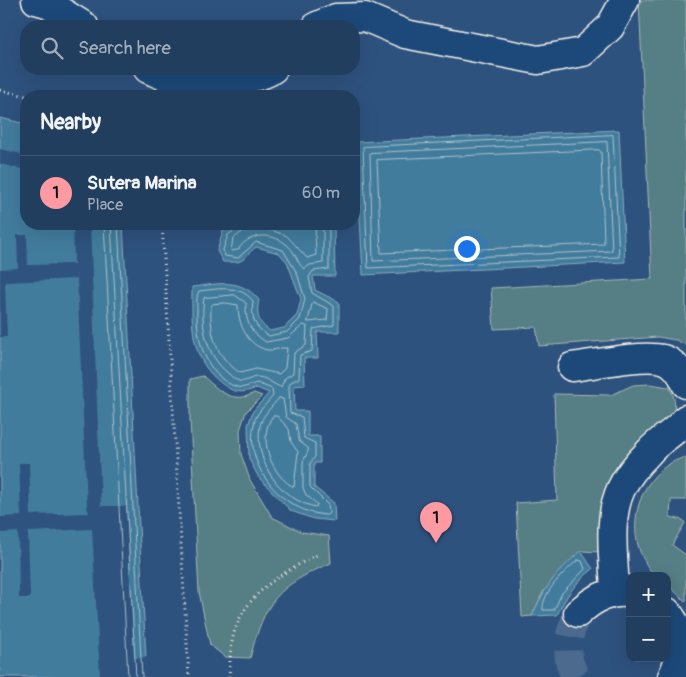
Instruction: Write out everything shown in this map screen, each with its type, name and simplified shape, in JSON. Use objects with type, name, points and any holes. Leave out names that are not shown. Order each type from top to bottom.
[{"type":"lane","points":[[36,0],[47,3],[74,20]]},
{"type":"lane","points":[[331,20],[336,18],[366,17],[406,34],[538,60],[584,52],[610,27],[625,0]]},
{"type":"lane","points":[[164,75],[181,81],[243,80],[259,75]]},
{"type":"lane","points":[[572,367],[646,358],[664,359],[675,366],[686,384]]},
{"type":"lane","points":[[578,613],[601,596],[623,592],[614,520],[621,488],[650,450],[683,427]]},
{"type":"lane","points":[[671,617],[681,640],[679,662],[672,677]]},
{"type":"path","points":[[0,90],[20,95]]},
{"type":"path","points":[[162,230],[188,677]]},
{"type":"path","points":[[229,677],[232,640],[241,615],[259,592],[281,573],[318,554]]},
{"type":"green space","points":[[639,0],[686,0],[686,345],[676,340],[658,337],[539,346],[536,327],[494,329],[491,288],[652,279]]},
{"type":"green space","points":[[203,376],[220,391],[233,397],[254,393],[262,396],[246,412],[240,430],[241,454],[250,480],[272,517],[302,532],[329,536],[331,563],[298,580],[276,598],[261,622],[250,658],[225,657],[210,645],[199,592],[190,420],[190,379]]},
{"type":"green space","points":[[650,384],[669,387],[675,402],[672,418],[601,552],[581,551],[543,592],[532,616],[522,617],[516,503],[557,500],[554,394],[611,395],[633,385]]},
{"type":"green space","points":[[686,457],[686,500],[671,500],[670,517],[683,520],[685,523],[672,545],[686,555],[686,602],[671,588],[671,572],[653,572],[648,568],[638,545],[636,529],[641,498],[648,484],[658,472],[671,463]]},
{"type":"water","points":[[0,118],[20,123],[20,230],[123,230],[147,677],[0,677]]},
{"type":"water","points":[[619,130],[625,262],[363,275],[360,218],[360,142]]},
{"type":"water","points":[[334,230],[335,276],[313,276],[315,290],[339,302],[339,332],[317,332],[318,358],[304,358],[305,385],[294,386],[295,411],[308,411],[308,436],[320,436],[320,463],[314,463],[314,487],[334,503],[335,521],[314,519],[291,511],[259,478],[249,459],[248,425],[253,411],[269,393],[257,388],[242,392],[230,389],[211,373],[203,363],[198,351],[194,339],[192,287],[228,284],[244,288],[259,300],[260,322],[270,331],[284,328],[297,315],[301,299],[287,262],[279,253],[256,247],[243,260],[223,262],[217,251],[223,231]]},
{"type":"water","points":[[581,551],[593,569],[572,590],[557,615],[532,616],[552,580]]},
{"type":"pier","points":[[0,149],[20,154],[20,169],[0,164]]},
{"type":"pier","points":[[73,230],[90,230],[101,506],[126,506],[134,658],[148,657],[149,677],[100,677],[92,529],[28,532],[30,598],[19,598],[18,532],[0,533],[0,517],[21,516],[19,463],[29,463],[31,515],[89,513],[87,507],[77,279],[5,282],[7,337],[0,337],[0,269],[18,268],[17,235],[27,235],[28,265],[74,264]]},
{"type":"tunnel","points":[[576,677],[569,661],[568,645],[578,613]]},
{"type":"place","name":"Sutera Marina","points":[[436,543]]}]
